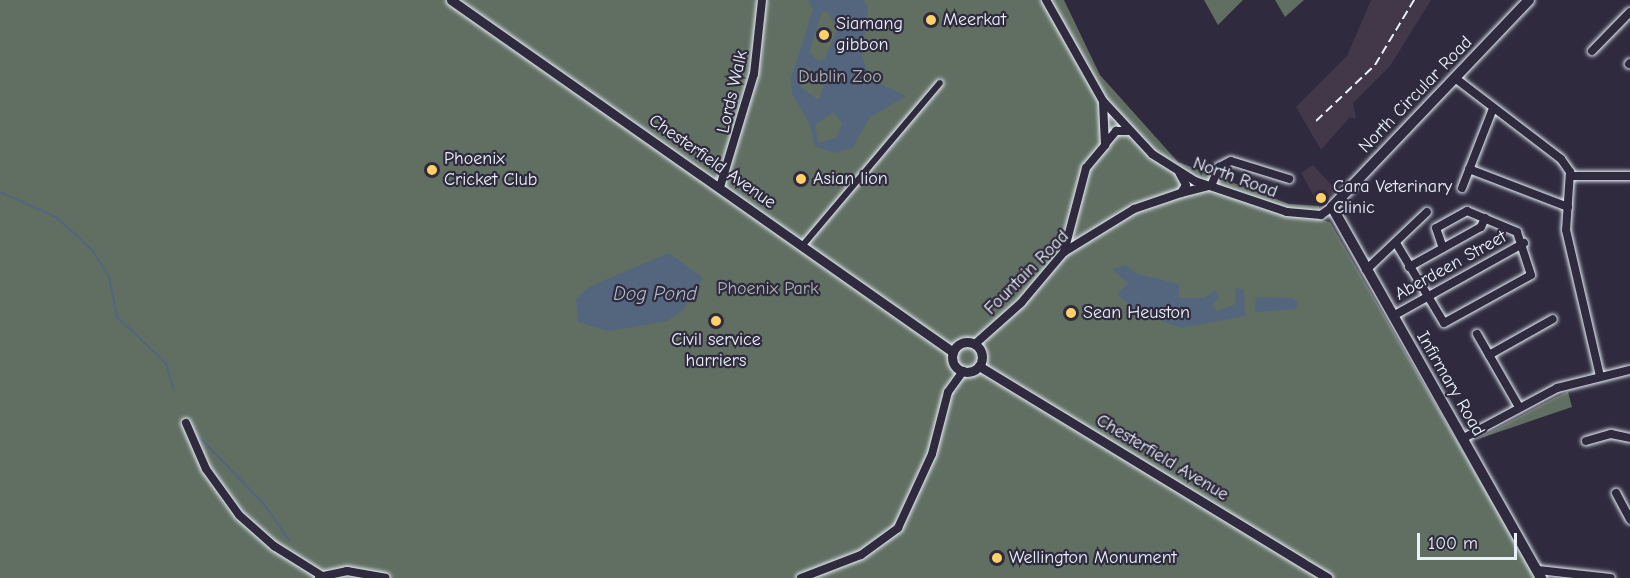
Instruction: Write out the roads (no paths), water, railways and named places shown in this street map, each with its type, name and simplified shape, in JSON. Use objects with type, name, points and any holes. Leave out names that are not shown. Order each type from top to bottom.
[{"type":"main road","name":"North Circular Road","points":[[1329,209],[1529,0]]},
{"type":"main road","name":"Infirmary Road","points":[[1329,209],[1393,316],[1539,574]]},
{"type":"street","name":"Chesterfield Avenue","points":[[451,0],[953,352]]},
{"type":"street","name":"Lords Walk","points":[[720,187],[754,74],[762,0]]},
{"type":"street","name":"North Road","points":[[1046,0],[1103,101],[1130,132],[1180,174],[1287,212],[1315,214],[1329,209]]},
{"type":"street","points":[[1592,51],[1630,12]]},
{"type":"street","points":[[1455,78],[1492,111],[1561,159],[1571,176],[1566,230],[1600,376]]},
{"type":"street","points":[[802,244],[940,83]]},
{"type":"street","points":[[1103,101],[1105,145]]},
{"type":"street","points":[[1462,188],[1492,111]]},
{"type":"street","points":[[1064,252],[1086,168],[1116,131],[1130,132]]},
{"type":"street","points":[[1211,186],[1220,166],[1231,161],[1289,179]]},
{"type":"street","points":[[1470,169],[1568,207]]},
{"type":"street","points":[[1180,174],[1186,185],[1181,193]]},
{"type":"street","points":[[1571,176],[1630,176]]},
{"type":"street","name":"Fountain Road","points":[[975,344],[1021,303],[1064,252],[1085,237],[1134,209],[1181,193],[1211,186]]},
{"type":"street","points":[[1396,243],[1444,323],[1531,275],[1524,243],[1514,229],[1485,218],[1461,211],[1436,228],[1443,248]]},
{"type":"street","points":[[1366,270],[1427,212]]},
{"type":"street","points":[[1409,267],[1481,227],[1485,218]]},
{"type":"street","points":[[1071,230],[1075,237],[1085,237]]},
{"type":"street","name":"Aberdeen Street","points":[[1393,316],[1524,243]]},
{"type":"street","points":[[1489,355],[1553,319]]},
{"type":"street","points":[[1477,334],[1519,407]]},
{"type":"street","points":[[801,578],[870,550],[898,528],[928,465],[948,392],[963,371],[979,366],[982,357],[975,344],[963,343],[953,352],[955,366],[963,371]]},
{"type":"street","name":"Chesterfield Avenue","points":[[979,366],[1328,578]]},
{"type":"street","points":[[1462,439],[1557,387],[1630,370]]},
{"type":"street","points":[[186,423],[206,469],[239,515],[274,546],[325,576],[385,578]]},
{"type":"street","points":[[1586,441],[1611,434],[1630,438]]},
{"type":"street","points":[[1616,493],[1630,519]]},
{"type":"street","points":[[1539,574],[1611,578]]},
{"type":"water","points":[[808,0],[863,0],[868,6],[862,56],[870,79],[906,96],[870,117],[853,147],[836,153],[815,147],[809,122],[792,94],[791,79],[813,10]],"holes":[[[827,11],[837,29],[825,59],[818,61],[809,52],[822,12]],[[807,66],[825,84],[818,100],[800,86]],[[834,112],[842,124],[836,138],[818,143],[815,125]]]},
{"type":"water","name":"Dog Pond","points":[[669,253],[703,278],[683,310],[667,321],[609,331],[578,322],[576,299],[591,286]]},
{"type":"water","points":[[1126,265],[1137,274],[1179,284],[1179,298],[1205,298],[1215,290],[1219,297],[1212,305],[1217,311],[1236,304],[1235,288],[1244,290],[1245,316],[1181,328],[1136,311],[1117,294],[1128,283],[1112,269]]},
{"type":"water","points":[[1256,297],[1293,298],[1298,303],[1295,309],[1255,312]]},
{"type":"waterway","points":[[0,192],[56,217],[92,250],[109,276],[117,317],[166,363],[173,390]]},
{"type":"waterway","points":[[200,438],[264,504],[289,540]]},
{"type":"railway","points":[[1316,121],[1375,65],[1414,0]]},
{"type":"place","name":"Meerkat","points":[[931,20]]},
{"type":"place","name":"Siamang gibbon","points":[[824,35]]},
{"type":"place","name":"Phoenix Cricket Club","points":[[432,170]]},
{"type":"place","name":"Asian lion","points":[[801,179]]},
{"type":"place","name":"Cara Veterinary Clinic","points":[[1321,198]]},
{"type":"place","name":"Sean Heuston","points":[[1071,313]]},
{"type":"place","name":"Civil service harriers","points":[[716,321]]},
{"type":"place","name":"Wellington Monument","points":[[997,558]]},
{"type":"park label","name":"Dublin Zoo","points":[[840,77]]},
{"type":"park label","name":"Phoenix Park","points":[[768,289]]}]
